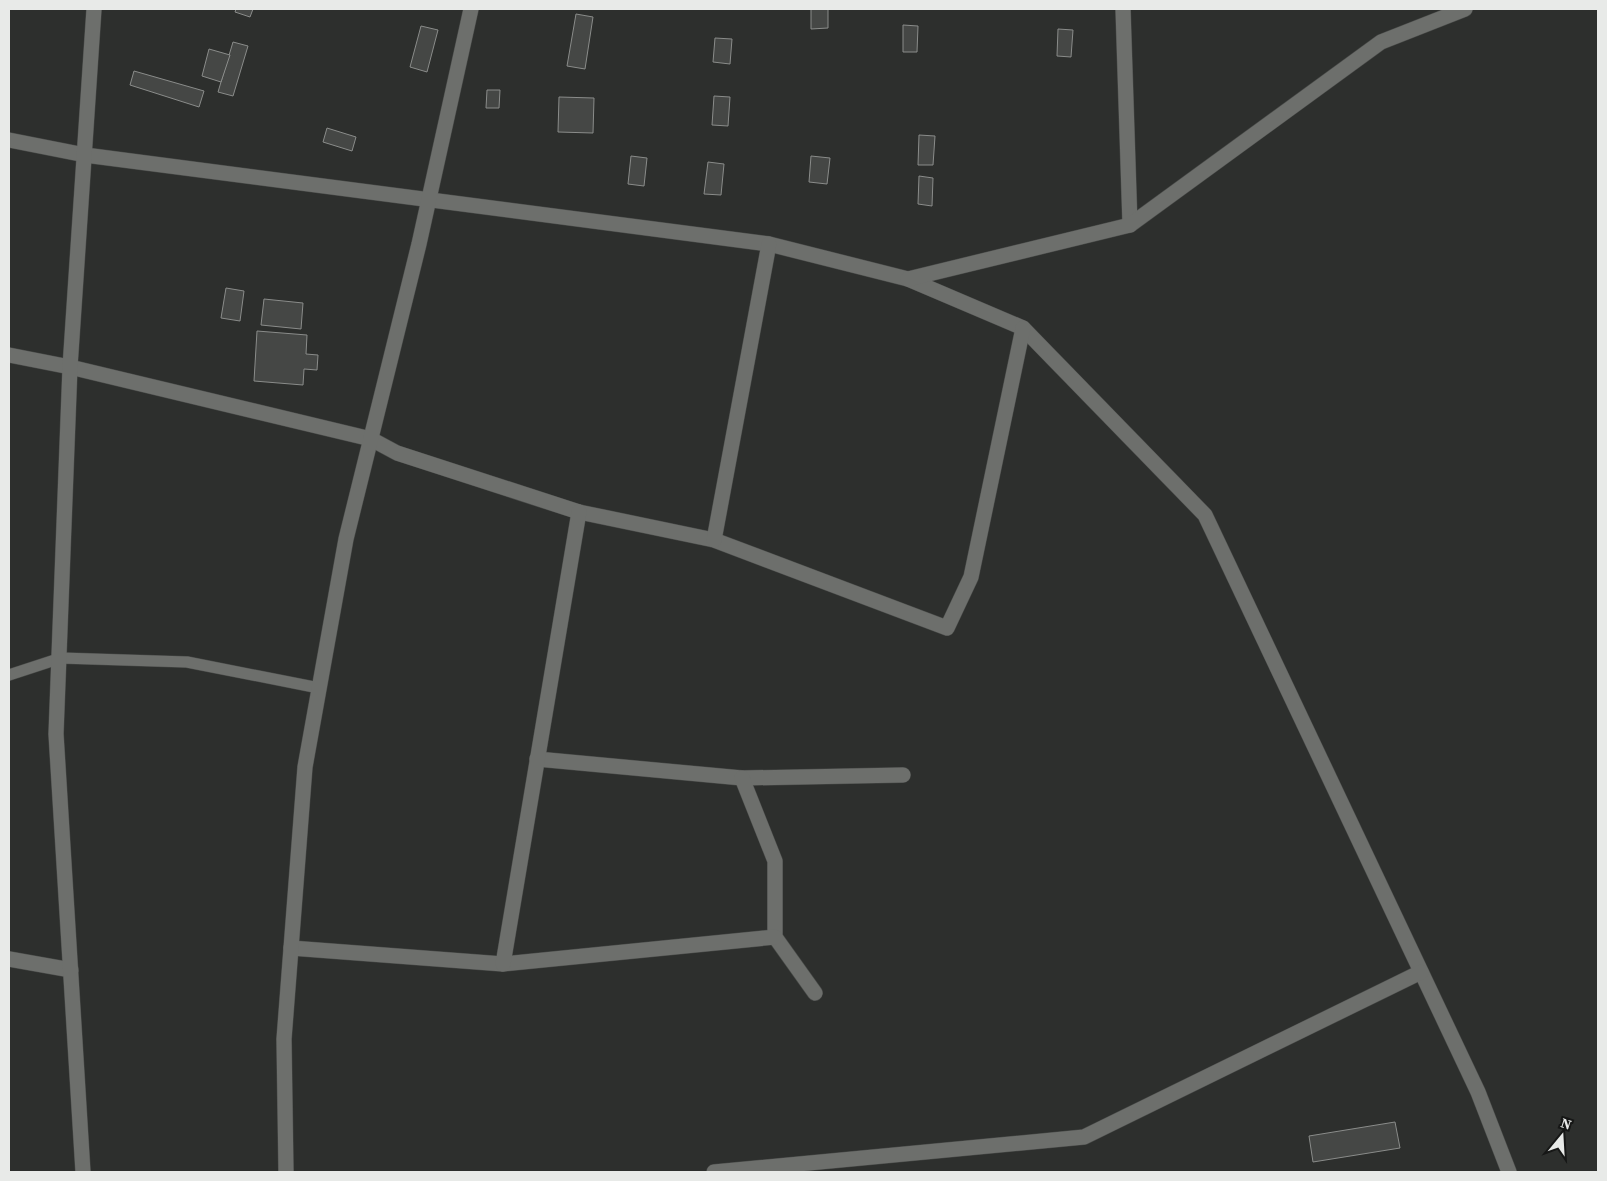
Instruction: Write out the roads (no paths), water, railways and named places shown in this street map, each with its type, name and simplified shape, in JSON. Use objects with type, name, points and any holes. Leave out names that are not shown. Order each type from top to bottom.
[{"type":"street","points":[[83,1172],[56,734],[70,367],[94,9]]},
{"type":"street","points":[[286,1172],[284,1039],[305,767],[346,539],[428,200],[471,9]]},
{"type":"street","points":[[1123,9],[1130,225]]},
{"type":"street","points":[[908,279],[1130,225],[1381,42],[1465,9]]},
{"type":"street","points":[[9,140],[85,155],[770,244],[908,279],[1023,328],[1205,515],[1478,1092],[1509,1172]]},
{"type":"street","points":[[714,540],[770,244]]},
{"type":"street","points":[[9,355],[70,367],[370,439],[397,453],[579,512],[714,540],[947,628],[971,577],[1023,328]]},
{"type":"street","points":[[503,964],[579,512]]},
{"type":"street","points":[[537,759],[742,778],[903,775]]},
{"type":"street","points":[[742,778],[775,861],[775,937],[815,993]]},
{"type":"street","points":[[290,948],[503,964],[775,937]]},
{"type":"street","points":[[9,959],[71,970]]},
{"type":"street","points":[[714,1172],[1084,1137],[1421,972]]},
{"type":"lane","points":[[9,675],[60,658],[187,662],[319,688]]}]
